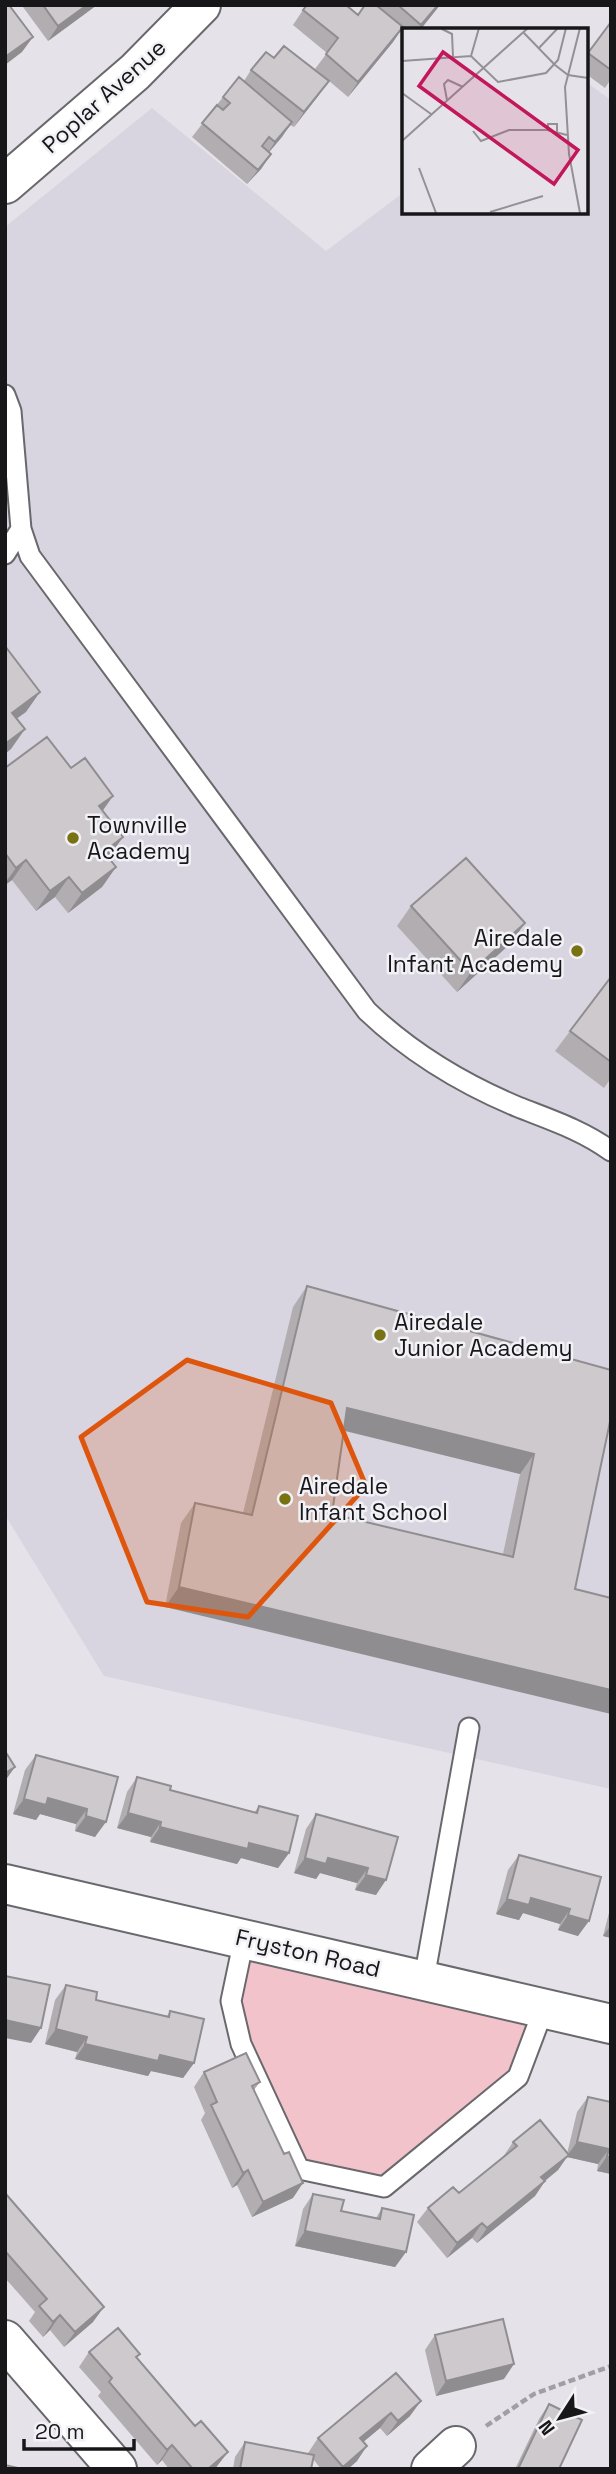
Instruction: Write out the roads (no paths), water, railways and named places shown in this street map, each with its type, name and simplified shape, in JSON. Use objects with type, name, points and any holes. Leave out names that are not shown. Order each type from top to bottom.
[{"type":"street","name":"Poplar Avenue","points":[[5,184],[135,72],[201,5]]},
{"type":"street","name":"Fryston Road","points":[[5,1884],[611,2024]]},
{"type":"street","points":[[5,2340],[117,2469]]},
{"type":"lane","points":[[5,395],[11,411],[21,529],[30,556],[368,1011],[390,1033],[428,1060],[516,1105],[586,1133],[611,1151]]},
{"type":"lane","points":[[5,554],[21,529]]},
{"type":"lane","points":[[424,1979],[469,1728]]},
{"type":"lane","points":[[244,1939],[231,2001],[241,2044],[299,2169],[384,2187],[519,2077],[544,2008]]},
{"type":"place","name":"Townville Academy","points":[[73,838]]},
{"type":"place","name":"Airedale Infant Academy","points":[[577,951]]},
{"type":"place","name":"Airedale Junior Academy","points":[[380,1335]]},
{"type":"place","name":"Airedale Infant School","points":[[285,1499]]}]
